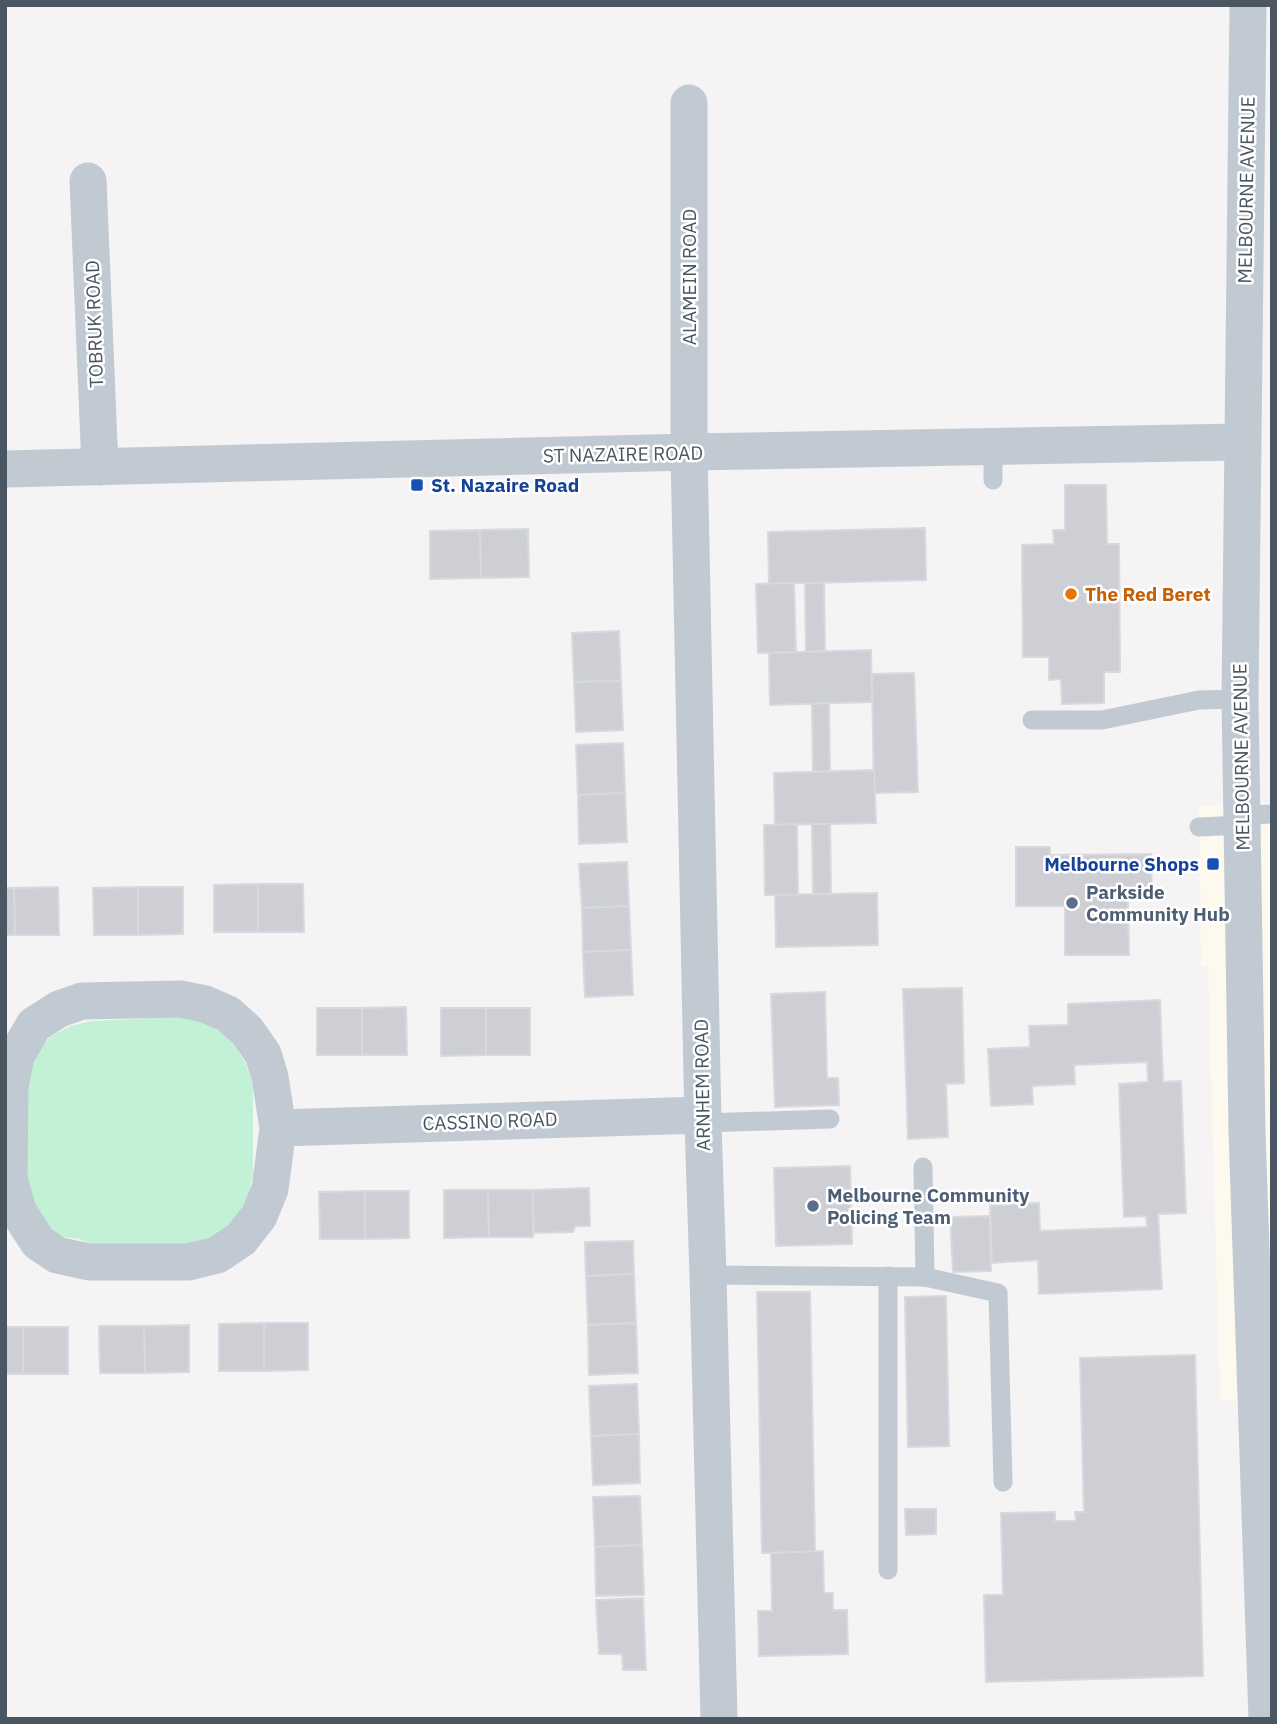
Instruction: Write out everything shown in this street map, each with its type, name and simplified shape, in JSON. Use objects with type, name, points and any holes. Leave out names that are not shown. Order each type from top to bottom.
[{"type":"street","name":"MELBOURNE AVENUE","points":[[1248,5],[1259,239],[1241,442],[1240,699],[1252,818],[1247,1131],[1264,1384],[1266,1719]]},
{"type":"street","name":"ALAMEIN ROAD","points":[[689,103],[689,452]]},
{"type":"street","name":"TOBRUK ROAD","points":[[88,181],[100,467]]},
{"type":"street","name":"ST NAZAIRE ROAD","points":[[5,469],[689,452],[993,464],[1241,442]]},
{"type":"street","name":"ARNHEM ROAD","points":[[689,452],[719,1719]]},
{"type":"street","points":[[180,999],[205,1004],[228,1014],[247,1031],[263,1054],[270,1077],[278,1128],[270,1189],[259,1216],[241,1239],[216,1255],[188,1262],[89,1262],[57,1255],[38,1242],[18,1211],[9,1178],[9,1087],[16,1056],[34,1025],[59,1009],[82,1001],[180,999]]},
{"type":"street","name":"CASSINO ROAD","points":[[278,1128],[703,1119]]},
{"type":"lane","points":[[1032,720],[1102,720],[1199,700],[1240,699]]},
{"type":"lane","points":[[1199,827],[1252,818]]},
{"type":"lane","points":[[703,1119],[830,1119]]},
{"type":"lane","points":[[923,1167],[925,1277]]},
{"type":"lane","points":[[708,1275],[925,1277],[998,1293],[1003,1482]]},
{"type":"lane","points":[[888,1276],[888,1570]]},
{"type":"shaded area","points":[[1272,803],[1272,1399],[1220,1401],[1208,966],[1201,966],[1199,806]]},
{"type":"green space","points":[[190,1018],[221,1032],[234,1044],[246,1064],[253,1086],[253,1174],[248,1197],[237,1217],[223,1230],[188,1245],[97,1246],[64,1237],[51,1229],[31,1199],[26,1178],[25,1085],[39,1048],[53,1035],[71,1026],[92,1021]]},
{"type":"building","name":"The Red Beret","points":[[1065,485],[1106,485],[1107,544],[1119,544],[1120,672],[1104,672],[1104,703],[1062,704],[1061,679],[1049,680],[1049,657],[1023,657],[1022,545],[1054,544],[1053,530],[1065,530]]},
{"type":"building","points":[[925,528],[926,580],[769,584],[768,532]]},
{"type":"building","points":[[528,529],[529,577],[481,578],[480,530]]},
{"type":"building","points":[[480,530],[481,578],[430,579],[430,531]]},
{"type":"building","points":[[794,583],[796,652],[758,653],[756,584]]},
{"type":"building","points":[[805,583],[824,583],[825,651],[806,652]]},
{"type":"building","points":[[619,631],[621,681],[574,682],[572,633]]},
{"type":"building","points":[[871,650],[872,702],[770,705],[769,653]]},
{"type":"building","points":[[914,673],[918,792],[874,793],[872,674]]},
{"type":"building","points":[[621,681],[623,730],[576,732],[574,682]]},
{"type":"building","points":[[829,703],[830,772],[813,772],[812,704]]},
{"type":"building","points":[[623,743],[625,793],[578,795],[576,745]]},
{"type":"building","points":[[874,770],[876,823],[775,825],[774,773]]},
{"type":"building","points":[[625,793],[627,842],[579,844],[578,795]]},
{"type":"building","points":[[797,824],[798,895],[765,895],[764,825]]},
{"type":"building","points":[[812,824],[830,824],[831,894],[813,895]]},
{"type":"building","name":"Parkside Community Hub","points":[[1016,847],[1050,847],[1050,855],[1151,854],[1152,900],[1128,900],[1129,955],[1065,955],[1065,906],[1016,906]]},
{"type":"building","points":[[627,862],[629,906],[582,908],[579,864]]},
{"type":"building","points":[[258,884],[258,932],[214,932],[214,885]]},
{"type":"building","points":[[258,884],[303,884],[304,932],[258,932]]},
{"type":"building","points":[[58,887],[59,935],[15,935],[14,888]]},
{"type":"building","points":[[138,887],[138,935],[94,935],[93,888]]},
{"type":"building","points":[[138,887],[183,887],[183,934],[138,935]]},
{"type":"building","points":[[5,888],[14,888],[15,935],[5,935]]},
{"type":"building","points":[[877,893],[878,945],[776,947],[775,895]]},
{"type":"building","points":[[629,906],[631,950],[583,952],[582,908]]},
{"type":"building","points":[[631,950],[633,995],[585,997],[583,952]]},
{"type":"building","points":[[962,988],[964,1083],[946,1084],[948,1137],[908,1139],[903,989]]},
{"type":"building","points":[[825,992],[827,1078],[838,1078],[839,1105],[775,1107],[771,994]]},
{"type":"building","points":[[1160,1000],[1163,1082],[1181,1081],[1186,1213],[1158,1214],[1162,1289],[1039,1294],[1038,1260],[992,1263],[990,1205],[1039,1203],[1040,1231],[1147,1227],[1146,1216],[1124,1217],[1119,1084],[1148,1082],[1147,1062],[1074,1065],[1075,1084],[1032,1086],[1033,1104],[991,1106],[988,1049],[1030,1047],[1029,1026],[1068,1025],[1068,1004]]},
{"type":"building","points":[[406,1007],[407,1055],[362,1055],[362,1008]]},
{"type":"building","points":[[317,1008],[362,1008],[362,1055],[317,1055]]},
{"type":"building","points":[[441,1008],[486,1008],[486,1055],[441,1056]]},
{"type":"building","points":[[486,1008],[530,1008],[530,1055],[486,1055]]},
{"type":"building","name":"Melbourne Community Policing Team","points":[[850,1166],[852,1244],[776,1246],[774,1168]]},
{"type":"building","points":[[589,1188],[590,1226],[575,1226],[573,1232],[534,1233],[533,1190]]},
{"type":"building","points":[[444,1190],[488,1190],[489,1237],[444,1238]]},
{"type":"building","points":[[488,1190],[533,1190],[533,1237],[489,1237]]},
{"type":"building","points":[[365,1191],[365,1239],[320,1239],[319,1192]]},
{"type":"building","points":[[365,1191],[409,1191],[409,1238],[365,1239]]},
{"type":"building","points":[[990,1216],[991,1271],[953,1272],[950,1217]]},
{"type":"building","points":[[633,1241],[634,1274],[586,1276],[585,1242]]},
{"type":"building","points":[[634,1274],[636,1323],[588,1325],[586,1276]]},
{"type":"building","points":[[757,1292],[810,1292],[815,1552],[762,1553]]},
{"type":"building","points":[[946,1296],[949,1446],[908,1447],[905,1297]]},
{"type":"building","points":[[264,1323],[264,1371],[219,1371],[219,1324]]},
{"type":"building","points":[[264,1323],[308,1323],[308,1370],[264,1371]]},
{"type":"building","points":[[636,1323],[638,1373],[589,1375],[588,1325]]},
{"type":"building","points":[[189,1325],[189,1372],[145,1373],[144,1326]]},
{"type":"building","points":[[99,1326],[144,1326],[145,1373],[100,1373]]},
{"type":"building","points":[[5,1327],[23,1327],[23,1374],[5,1374]]},
{"type":"building","points":[[23,1327],[68,1327],[68,1374],[23,1374]]},
{"type":"building","points":[[1195,1355],[1203,1676],[986,1682],[984,1595],[1003,1595],[1001,1513],[1055,1512],[1055,1521],[1076,1521],[1075,1512],[1084,1512],[1080,1358]]},
{"type":"building","points":[[637,1384],[639,1434],[591,1436],[589,1386]]},
{"type":"building","points":[[639,1434],[640,1483],[593,1485],[591,1436]]},
{"type":"building","points":[[640,1496],[642,1545],[595,1547],[593,1497]]},
{"type":"building","points":[[905,1509],[936,1509],[936,1534],[906,1535]]},
{"type":"building","points":[[642,1545],[644,1595],[596,1596],[595,1547]]},
{"type":"building","points":[[823,1551],[824,1593],[833,1593],[833,1610],[847,1610],[848,1654],[759,1656],[758,1611],[772,1611],[771,1553]]},
{"type":"building","points":[[643,1598],[646,1670],[623,1670],[622,1654],[599,1654],[596,1600]]},
{"type":"place","name":"St. Nazaire Road","points":[[417,485]]},
{"type":"place","name":"The Red Beret","points":[[1071,594]]},
{"type":"place","name":"Melbourne Shops","points":[[1213,864]]},
{"type":"place","name":"Parkside Community Hub","points":[[1072,903]]},
{"type":"place","name":"Melbourne Community Policing Team","points":[[813,1206]]}]
